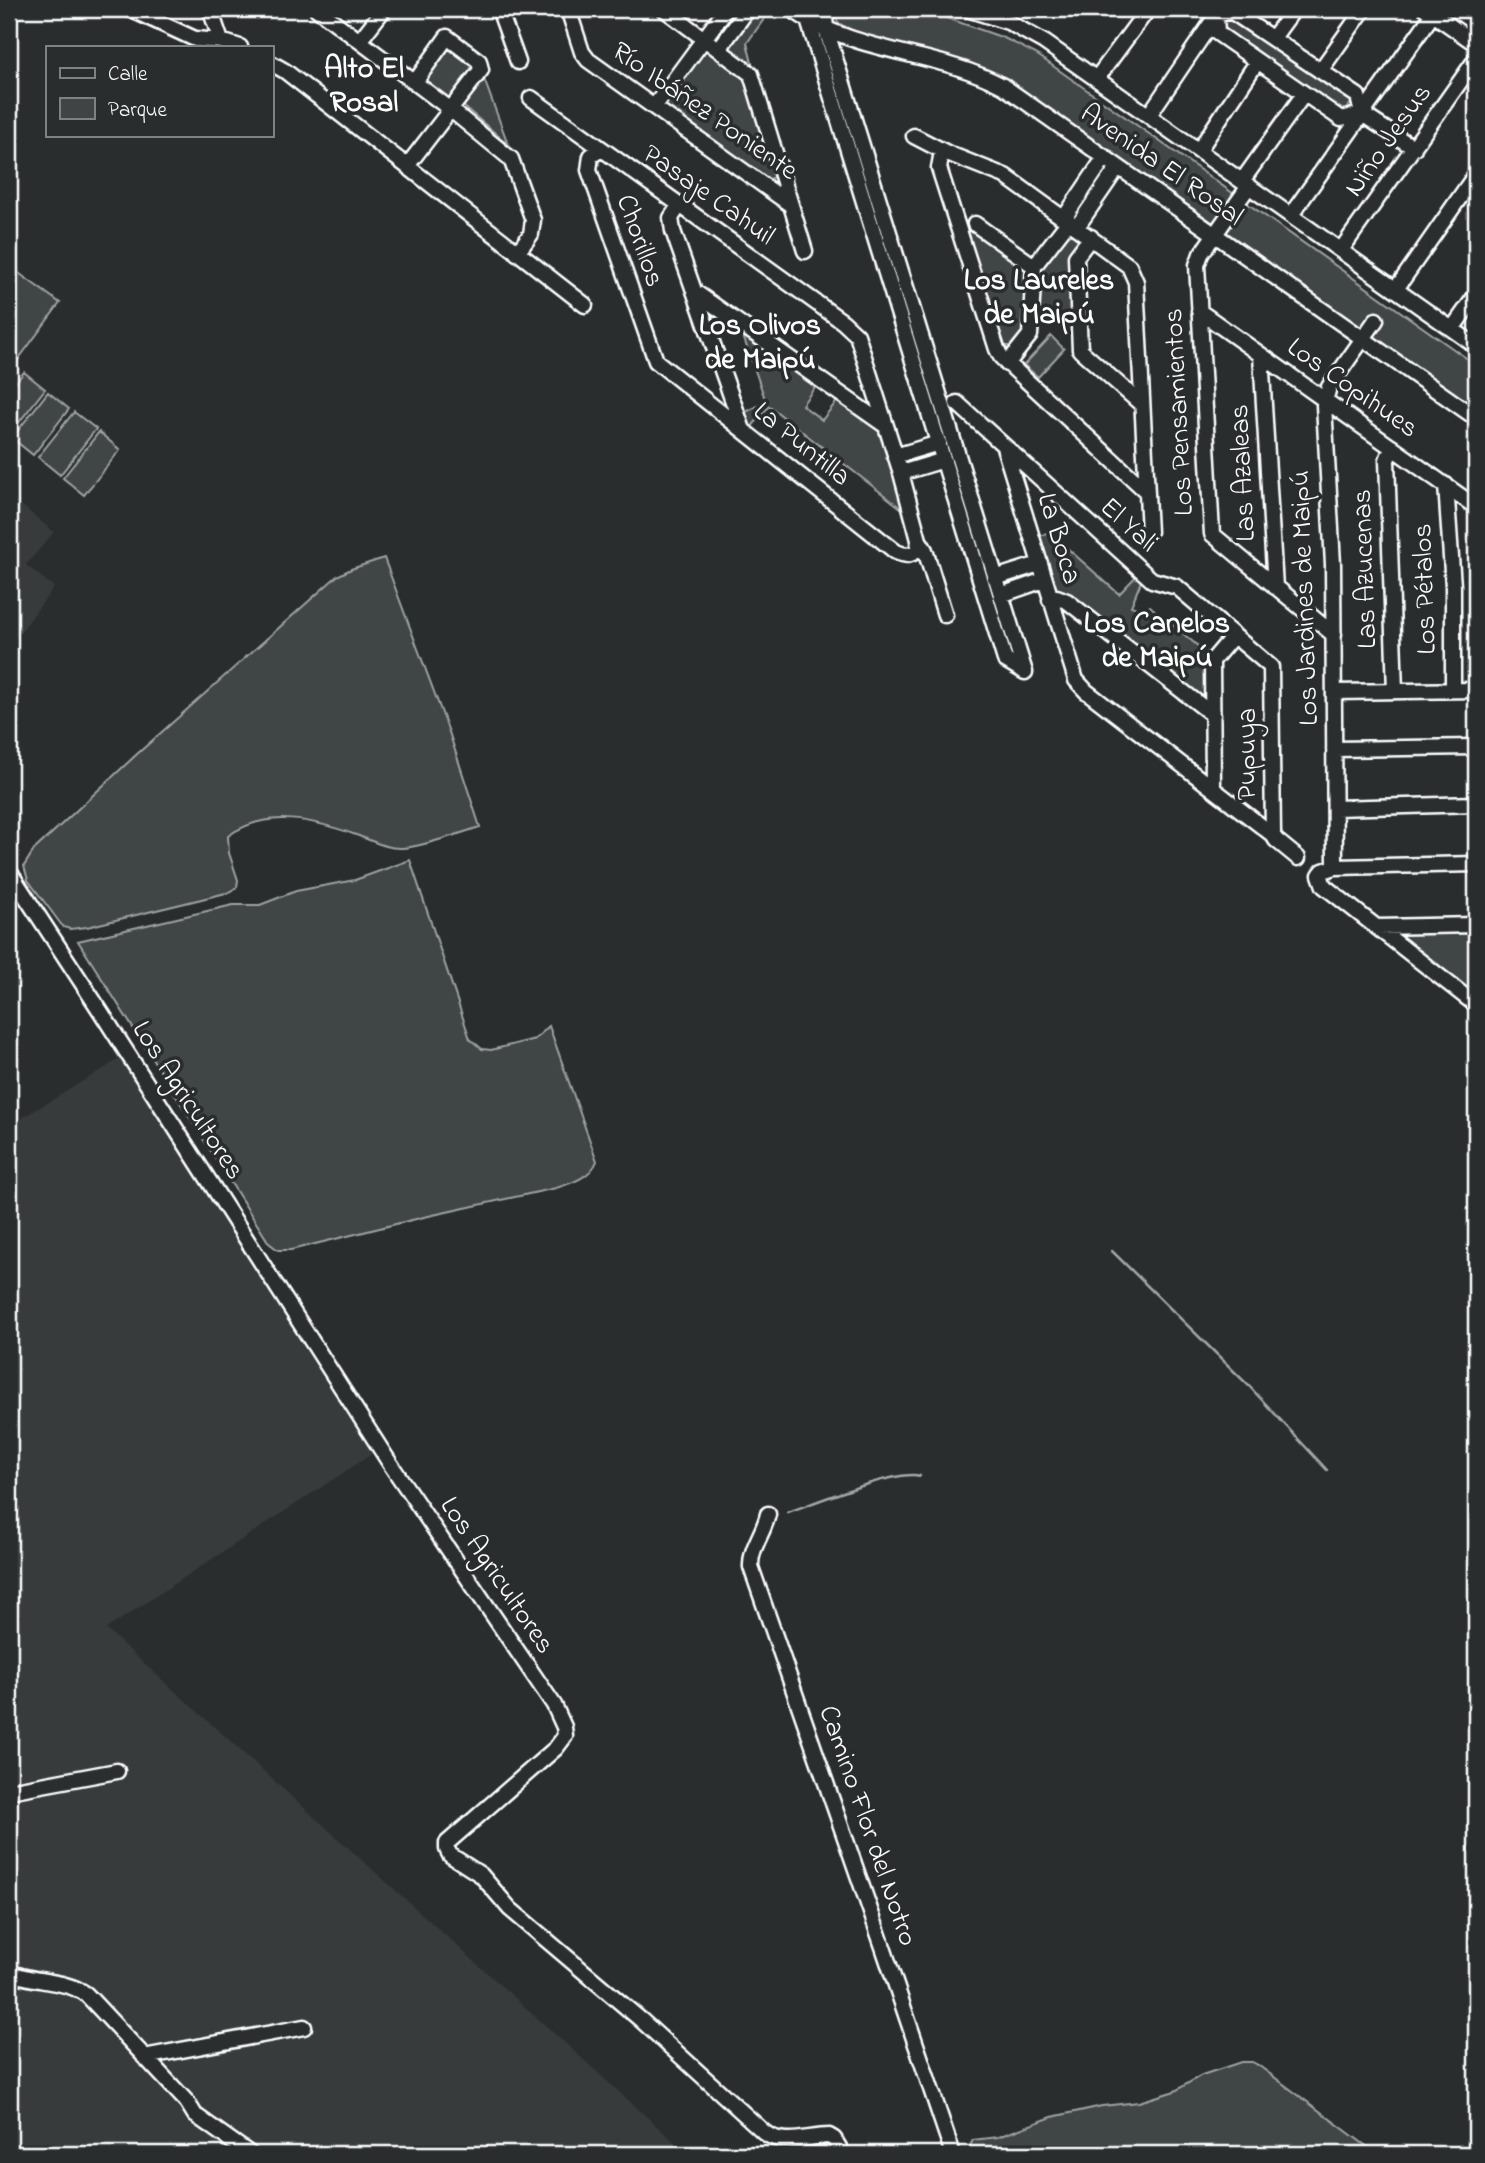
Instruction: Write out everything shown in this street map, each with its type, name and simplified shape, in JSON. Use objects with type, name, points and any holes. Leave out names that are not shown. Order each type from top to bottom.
[{"type":"street","points":[[210,9],[221,41]]},
{"type":"street","points":[[360,40],[384,9]]},
{"type":"street","points":[[499,9],[518,62]]},
{"type":"street","name":"Río Ibáñez Poniente","points":[[568,9],[582,52],[589,60],[792,205]]},
{"type":"street","points":[[664,9],[751,74],[805,251]]},
{"type":"street","points":[[654,107],[726,9]]},
{"type":"street","points":[[719,49],[748,9]]},
{"type":"street","name":"Avenida El Rosal","points":[[791,9],[811,15],[826,29],[860,43],[960,68],[990,79],[1016,94],[1476,418]]},
{"type":"street","points":[[811,15],[915,342],[968,513],[1005,660],[1025,672],[996,578],[968,513],[944,460],[939,443],[915,342],[826,29],[825,17],[831,9]]},
{"type":"street","name":"Avenida El Rosal","points":[[967,9],[993,16],[1022,29],[1097,78],[1476,346]]},
{"type":"street","points":[[1097,78],[1148,9]]},
{"type":"street","points":[[1273,38],[1294,9]]},
{"type":"street","points":[[1320,71],[1364,9]]},
{"type":"street","points":[[134,10],[195,39],[221,41],[237,46]]},
{"type":"street","points":[[1214,11],[1231,10],[1358,96],[1362,114],[1414,148]]},
{"type":"street","points":[[327,11],[360,40],[498,147],[514,164],[533,220],[531,234],[517,253]]},
{"type":"street","points":[[1214,11],[1217,33],[1341,120],[1362,114]]},
{"type":"street","points":[[1149,115],[1214,11]]},
{"type":"street","points":[[1291,215],[1430,11],[1476,44]]},
{"type":"street","points":[[407,166],[481,67],[479,61],[447,37],[415,82]]},
{"type":"street","name":"Niño Jesus","points":[[1341,250],[1476,59]]},
{"type":"street","points":[[1199,150],[1258,62]]},
{"type":"street","points":[[273,65],[584,305]]},
{"type":"street","name":"Los Pensamientos","points":[[1304,94],[1200,254],[1196,265],[1212,534],[1334,635]]},
{"type":"street","name":"Pasaje Cahuil","points":[[531,98],[843,322],[857,335],[886,426]]},
{"type":"street","points":[[914,136],[947,153],[1005,176],[1129,266],[1136,282],[1149,532]]},
{"type":"street","name":"Chorillos","points":[[601,149],[591,156],[589,170],[652,353]]},
{"type":"street","points":[[947,153],[941,157],[939,168],[997,349],[1007,364],[1146,491]]},
{"type":"street","points":[[1070,222],[1105,157]]},
{"type":"street","points":[[1007,364],[1030,335],[1034,266],[1118,167]]},
{"type":"street","points":[[1396,289],[1476,174]]},
{"type":"street","points":[[679,206],[671,218],[671,223],[743,430]]},
{"type":"street","points":[[975,224],[1034,266]]},
{"type":"street","points":[[1091,237],[1076,257],[1080,350],[1141,404]]},
{"type":"street","points":[[695,291],[886,426],[919,540],[925,550],[946,615]]},
{"type":"street","points":[[1452,329],[1476,295]]},
{"type":"street","name":"Los Copihues","points":[[1199,311],[1476,507]]},
{"type":"street","points":[[1325,400],[1329,387],[1376,320]]},
{"type":"street","name":"La Puntilla","points":[[652,353],[661,367],[896,552],[905,556],[912,555],[918,550],[919,540]]},
{"type":"street","name":"Las Azaleas","points":[[1261,355],[1275,587]]},
{"type":"street","name":"Los Jardines de Maipú","points":[[1325,400],[1333,564],[1335,867]]},
{"type":"street","name":"El Yali","points":[[957,403],[1152,580],[1177,587],[1268,663],[1272,672]]},
{"type":"street","points":[[895,456],[939,443]]},
{"type":"street","name":"La Boca","points":[[1004,446],[1072,672],[1080,685],[1213,787],[1298,858]]},
{"type":"street","name":"Las Azucenas","points":[[1392,447],[1387,460],[1395,691]]},
{"type":"street","points":[[901,473],[944,460]]},
{"type":"street","name":"Los Pétalos","points":[[1446,485],[1453,586],[1453,690]]},
{"type":"street","points":[[996,578],[1039,564]]},
{"type":"street","points":[[1001,595],[1044,580]]},
{"type":"street","points":[[1050,600],[1056,597],[1067,601],[1213,715]]},
{"type":"street","points":[[1213,787],[1212,661],[1234,635]]},
{"type":"street","name":"Pupuya","points":[[1272,672],[1273,835]]},
{"type":"street","points":[[1334,692],[1476,690]]},
{"type":"street","points":[[1335,749],[1476,747]]},
{"type":"street","points":[[1335,808],[1476,804]]},
{"type":"street","points":[[1476,864],[1335,867],[1320,875],[1324,886],[1476,1004]]},
{"type":"street","name":"Los Agricultores","points":[[9,871],[391,1465],[554,1705],[565,1727],[562,1742],[447,1843],[450,1855],[481,1875],[510,1909],[641,2020],[765,2133],[783,2141],[830,2136],[843,2154]]},
{"type":"street","points":[[1377,927],[1476,925]]},
{"type":"street","name":"Camino Flor del Notro","points":[[768,1514],[752,1553],[751,1567],[953,2154]]},
{"type":"street","points":[[9,1791],[117,1771]]},
{"type":"street","points":[[9,1972],[78,1989],[86,1994],[187,2102],[195,2115],[250,2154]]},
{"type":"street","points":[[144,2057],[304,2028]]},
{"type":"shaded area","points":[[9,495],[54,532],[26,565],[54,587],[9,648]]},
{"type":"shaded area","points":[[121,1058],[248,1248],[375,1452],[106,1629],[688,2154],[9,2154],[9,1126]]},
{"type":"green space","points":[[753,9],[765,9],[769,12],[747,43],[752,63],[747,63],[728,49]]},
{"type":"green space","points":[[837,9],[921,9],[1004,38],[1036,54],[1476,365],[1476,408],[996,74],[967,63],[863,35],[838,23],[835,15]]},
{"type":"green space","points":[[1231,16],[1354,100],[1342,114],[1223,32],[1222,19]]},
{"type":"green space","points":[[447,45],[477,66],[449,101],[422,79]]},
{"type":"green space","points":[[705,48],[746,80],[776,175],[766,182],[660,108]]},
{"type":"green space","points":[[484,79],[508,144],[462,105]]},
{"type":"green space","points":[[973,226],[1025,267],[1023,333],[1013,346],[1004,346],[965,227]]},
{"type":"green space","points":[[1069,230],[1082,240],[1074,321],[1040,321],[1040,268]]},
{"type":"green space","points":[[9,266],[60,303],[9,372]]},
{"type":"green space","points":[[742,333],[815,387],[802,405],[822,420],[838,400],[878,430],[906,512],[769,406],[750,429],[742,414],[766,402]]},
{"type":"green space","points":[[1051,336],[1064,349],[1038,377],[1024,365]]},
{"type":"green space","points":[[24,372],[45,389],[9,435],[9,391]]},
{"type":"green space","points":[[48,392],[69,409],[33,455],[12,438]]},
{"type":"green space","points":[[74,412],[96,429],[60,475],[38,457]]},
{"type":"green space","points":[[99,432],[120,450],[84,495],[63,478]]},
{"type":"green space","points":[[1049,532],[1119,594],[1138,574],[1142,579],[1131,606],[1145,611],[1150,606],[1211,657],[1205,702],[1200,701],[1053,586],[1036,538]]},
{"type":"green space","points":[[384,558],[449,732],[480,827],[420,845],[396,848],[308,821],[274,819],[258,822],[228,836],[229,853],[238,880],[237,887],[230,892],[87,927],[63,927],[28,880],[24,866],[34,850],[337,576]]},
{"type":"green space","points":[[410,860],[470,1039],[482,1049],[491,1050],[535,1039],[549,1026],[597,1161],[586,1175],[556,1188],[291,1250],[278,1250],[269,1243],[78,941],[233,905],[260,905],[296,891],[355,880]]},
{"type":"green space","points":[[1399,934],[1476,934],[1476,995]]},
{"type":"green space","points":[[1241,2062],[1258,2065],[1377,2154],[971,2154],[970,2146],[973,2140],[998,2137],[1052,2117],[1102,2106],[1139,2102],[1175,2091],[1202,2075]]},
{"type":"waterway","points":[[1112,1251],[1249,1386],[1327,1470]]},
{"type":"waterway","points":[[788,1512],[893,1477],[920,1476]]},
{"type":"district","name":"Alto El Rosal","points":[[364,87]]},
{"type":"district","name":"Los Laureles de Maipú","points":[[1039,299]]},
{"type":"district","name":"Los Olivos de Maipú","points":[[760,344]]},
{"type":"district","name":"Los Canelos de Maipú","points":[[1157,642]]}]
